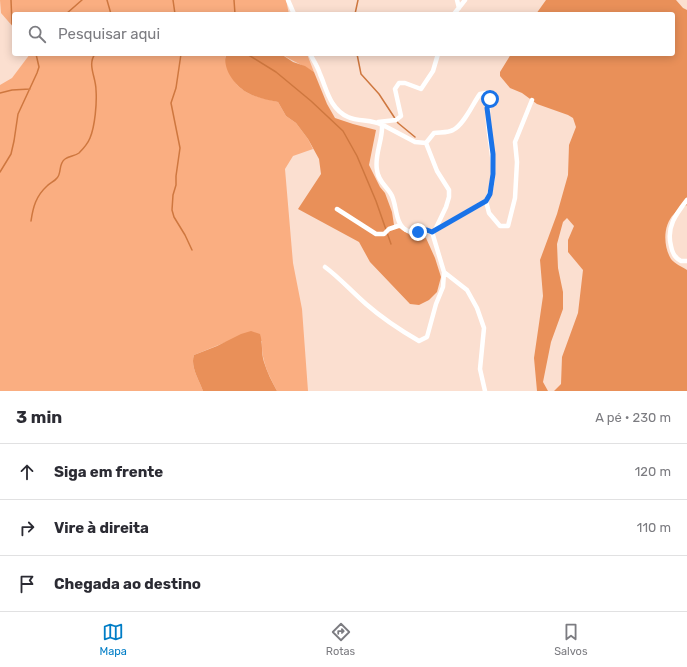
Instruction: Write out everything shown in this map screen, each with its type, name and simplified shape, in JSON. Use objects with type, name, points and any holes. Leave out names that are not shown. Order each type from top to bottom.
[{"type":"street","points":[[288,0],[293,12]]},
{"type":"street","points":[[457,0],[459,8]]},
{"type":"street","points":[[456,12],[465,0]]},
{"type":"street","points":[[311,56],[321,74],[330,100],[335,108],[342,114],[350,118],[379,123],[415,142],[426,142],[434,133],[452,131],[457,128],[468,114],[480,94],[486,93],[490,99],[487,108],[493,154],[490,194],[486,201],[432,232],[427,230],[418,232],[407,231],[401,226],[392,196],[380,181],[376,170],[382,129],[379,123]]},
{"type":"street","points":[[379,123],[396,120],[401,116],[395,89],[399,83],[405,83],[421,89],[432,71],[437,56]]},
{"type":"street","points":[[486,201],[489,213],[500,226],[508,226],[515,198],[517,162],[515,142],[532,100]]},
{"type":"street","points":[[426,142],[437,171],[449,190],[446,207],[437,228],[432,232]]},
{"type":"street","points":[[687,200],[676,213],[672,221],[669,237],[671,248],[675,256],[681,261],[687,261]]},
{"type":"street","points":[[337,209],[376,234],[384,234],[390,229],[401,226]]},
{"type":"street","points":[[325,267],[334,273],[366,304],[401,331],[419,341],[427,337],[436,304],[443,287],[444,272],[432,232]]},
{"type":"street","points":[[444,272],[467,290],[477,308],[484,328],[480,369],[485,391]]},
{"type":"shaded area","points":[[0,0],[286,0],[289,12],[12,12],[12,26],[1,13]]},
{"type":"shaded area","points":[[546,0],[676,0],[683,8],[687,10],[687,205],[677,211],[670,219],[665,236],[668,254],[671,259],[687,270],[687,391],[554,391],[561,384],[562,357],[578,313],[583,270],[568,252],[568,240],[574,226],[567,218],[563,222],[557,244],[558,268],[563,292],[563,309],[551,342],[543,382],[548,391],[537,391],[534,358],[543,296],[540,260],[557,214],[568,175],[569,145],[576,127],[573,118],[568,115],[537,104],[522,93],[510,88],[500,76],[500,72],[510,56],[675,56],[675,12],[537,12]]},
{"type":"shaded area","points":[[28,56],[225,56],[231,73],[239,87],[255,96],[278,102],[286,116],[296,123],[308,139],[313,149],[293,156],[285,169],[293,263],[302,309],[308,391],[277,391],[266,367],[262,341],[226,342],[194,355],[194,368],[203,391],[0,391],[0,85],[12,78]]},
{"type":"shaded area","points":[[226,56],[284,56],[314,72],[327,104],[335,118],[376,130],[369,165],[380,187],[385,193],[392,212],[394,225],[412,236],[419,235],[426,238],[435,258],[441,277],[437,292],[429,300],[419,305],[410,304],[370,262],[359,242],[298,209],[321,174],[319,159],[308,139],[296,123],[286,116],[278,102],[251,95],[243,90],[234,82],[228,71],[225,60]]},
{"type":"shaded area","points":[[284,56],[308,56],[314,72],[306,67]]},
{"type":"shaded area","points":[[251,331],[260,334],[264,362],[277,391],[203,391],[193,364],[194,355]]},
{"type":"waterway","points":[[11,0],[12,24]]},
{"type":"waterway","points":[[68,12],[82,0]]},
{"type":"waterway","points":[[107,0],[110,12]]},
{"type":"waterway","points":[[173,0],[175,12]]},
{"type":"waterway","points":[[234,0],[235,12]]},
{"type":"waterway","points":[[355,12],[358,0]]},
{"type":"waterway","points":[[0,172],[11,154],[18,114],[39,67],[36,56]]},
{"type":"waterway","points":[[31,221],[34,206],[38,198],[43,190],[58,176],[63,161],[79,153],[90,138],[96,108],[96,85],[92,67],[94,56]]},
{"type":"waterway","points":[[181,56],[176,88],[171,103],[180,148],[172,210],[174,217],[192,250]]},
{"type":"waterway","points":[[250,56],[276,72],[311,101],[343,131],[357,156],[376,201],[391,244]]},
{"type":"waterway","points":[[357,56],[361,74],[379,94],[398,123],[415,137]]},
{"type":"waterway","points":[[0,93],[12,90],[30,89]]},
{"type":"route","points":[[418,232],[427,230],[432,232],[447,225],[486,201],[490,194],[493,174],[493,154],[487,108],[490,99]]}]
